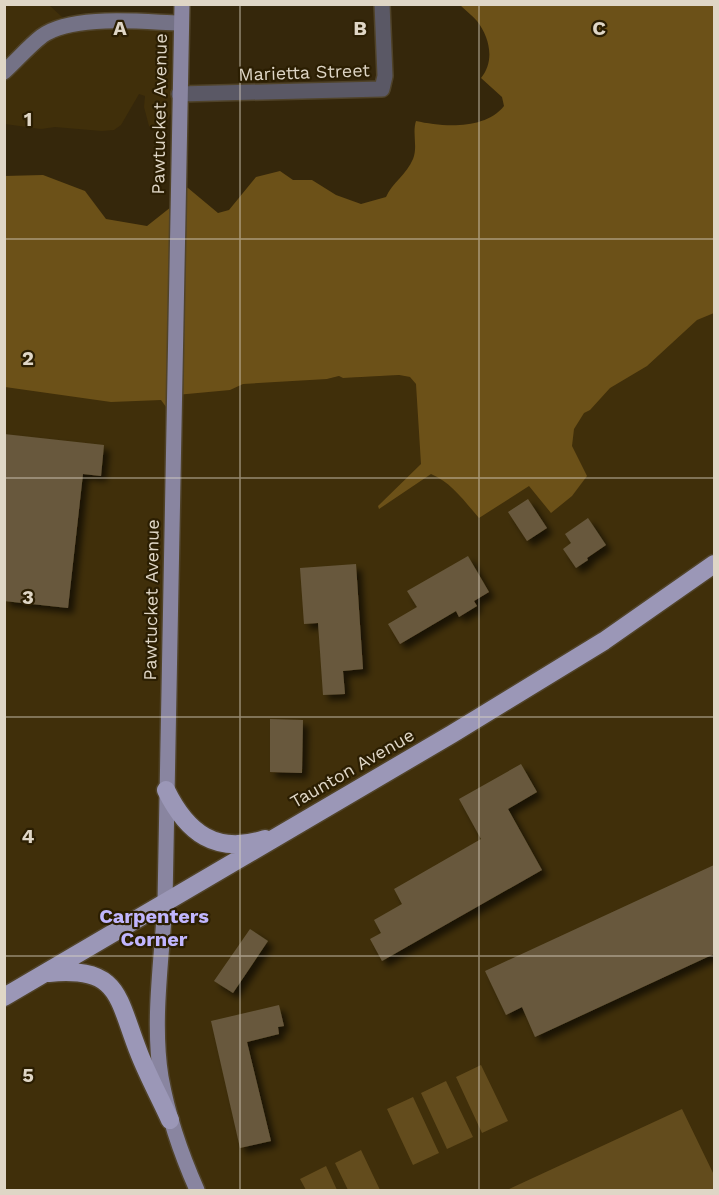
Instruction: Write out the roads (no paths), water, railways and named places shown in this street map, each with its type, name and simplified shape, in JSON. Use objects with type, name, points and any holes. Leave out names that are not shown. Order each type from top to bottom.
[{"type":"highway","name":"Taunton Avenue","points":[[4,997],[452,734],[604,641],[714,564]]},
{"type":"highway","points":[[166,790],[173,805],[185,821],[198,834],[208,838],[221,843],[237,843],[256,842],[279,835]]},
{"type":"highway","points":[[44,973],[72,970],[84,972],[96,976],[113,987],[139,1054],[170,1120]]},
{"type":"main road","name":"Pawtucket Avenue","points":[[182,4],[165,902],[158,1027],[161,1074],[170,1120],[197,1191]]},
{"type":"street","name":"Marietta Street","points":[[179,94],[382,89],[385,76],[382,4]]},
{"type":"street","points":[[4,72],[43,36],[62,25],[81,22],[180,23]]},
{"type":"district","name":"Carpenters Corner","points":[[154,928]]}]
